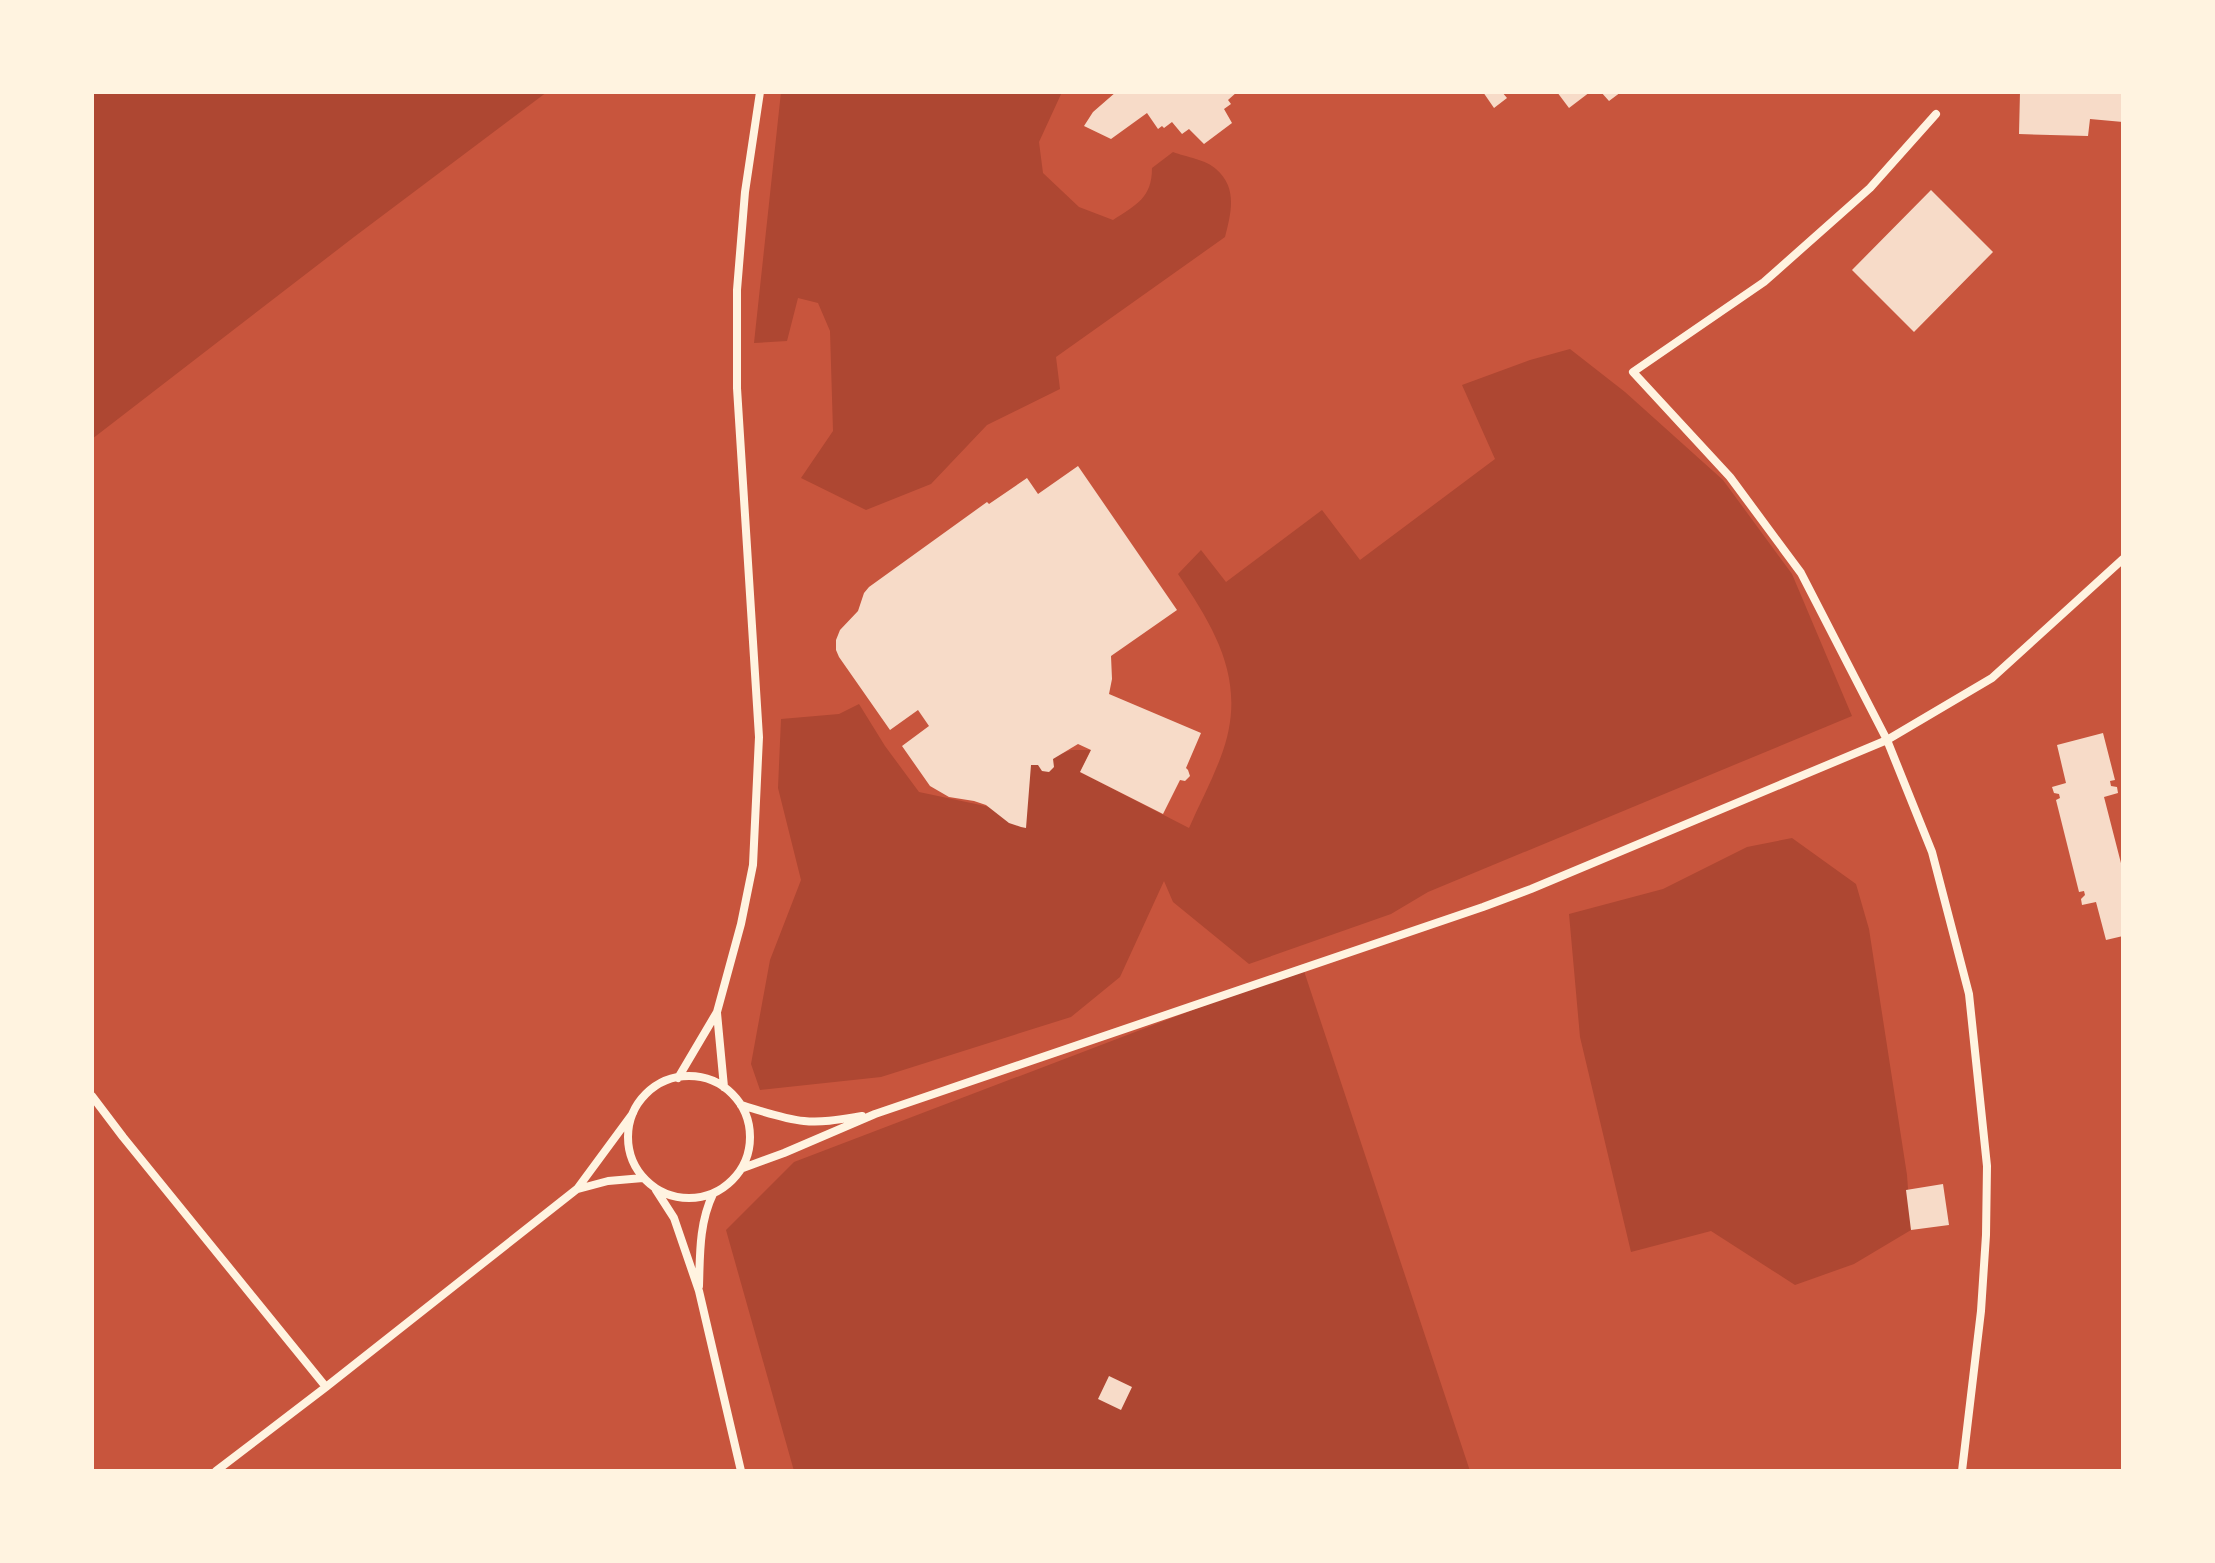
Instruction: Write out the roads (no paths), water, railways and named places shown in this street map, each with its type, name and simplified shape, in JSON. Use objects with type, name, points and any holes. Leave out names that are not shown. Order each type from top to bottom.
[{"type":"street","points":[[678,1078],[717,1012],[753,865],[759,737],[737,388],[737,290],[745,192],[760,92]]},
{"type":"street","points":[[1936,114],[1870,188],[1764,282],[1633,372],[1730,477],[1801,573],[1887,740],[1932,852],[1969,994],[1987,1166],[1981,1311],[1962,1471]]},
{"type":"street","points":[[699,1291],[701,1236],[706,1208],[713,1194],[743,1168],[875,1114],[1483,907],[1887,740],[1992,678],[2123,559]]},
{"type":"street","points":[[717,1012],[724,1087]]},
{"type":"street","points":[[216,1471],[577,1189],[644,1097],[659,1084],[694,1077],[724,1087],[741,1105],[749,1122],[751,1139],[743,1168]]},
{"type":"street","points":[[92,1096],[326,1387]]},
{"type":"street","points":[[741,1105],[805,1121],[827,1122],[875,1114]]},
{"type":"street","points":[[633,1113],[628,1129],[629,1147],[643,1178],[656,1189],[672,1196],[690,1199],[713,1194]]},
{"type":"street","points":[[577,1189],[608,1181],[643,1178]]},
{"type":"street","points":[[656,1189],[674,1218],[699,1291],[741,1471]]}]
